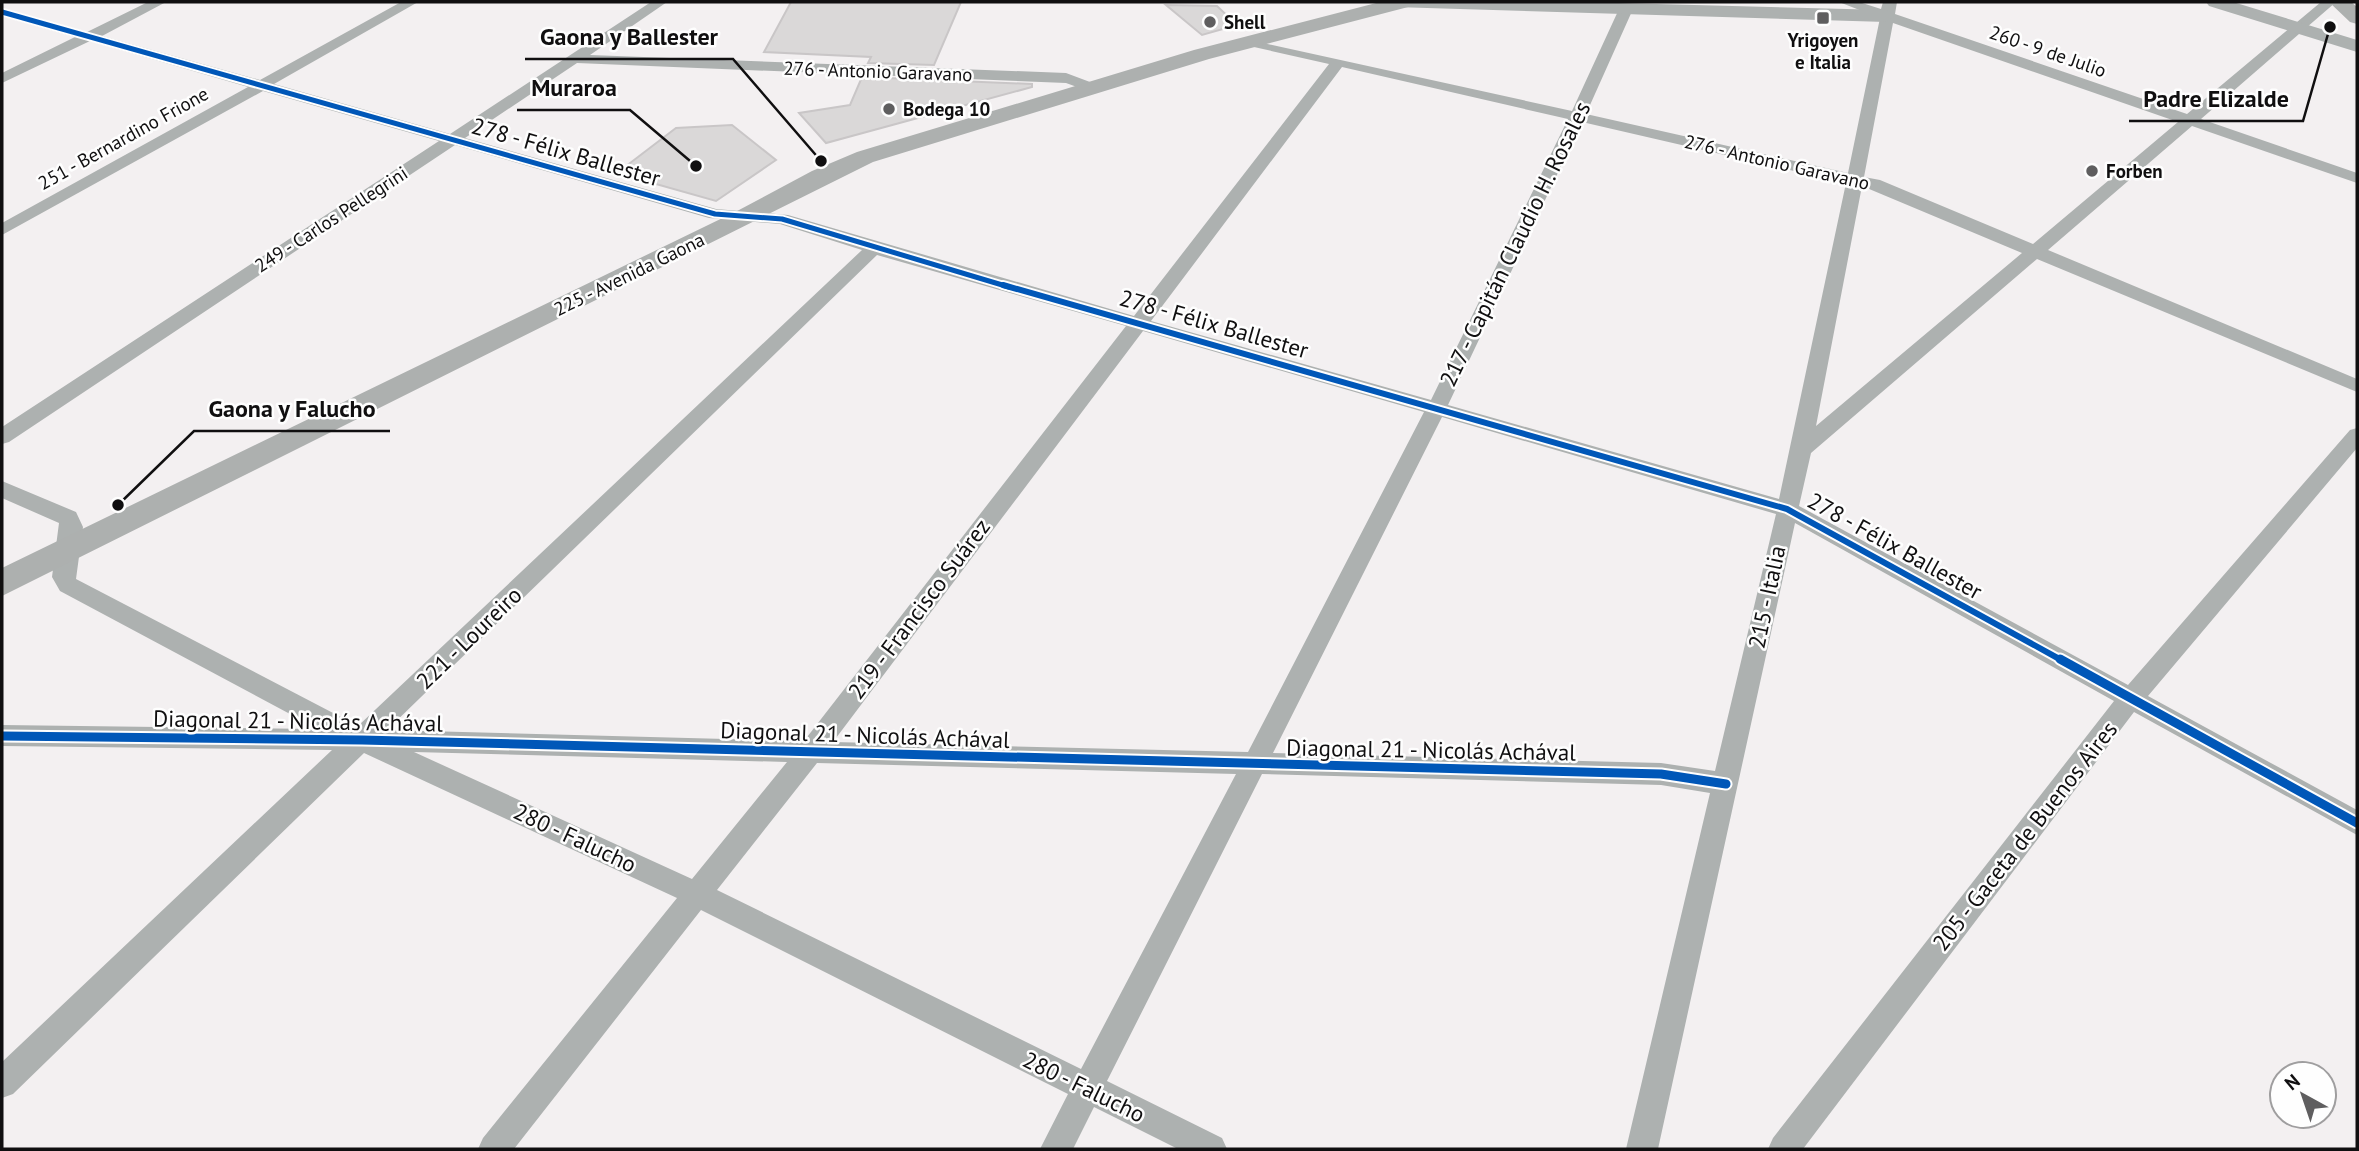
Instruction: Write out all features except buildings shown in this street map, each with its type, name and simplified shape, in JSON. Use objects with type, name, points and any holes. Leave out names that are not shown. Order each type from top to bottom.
[{"type":"main road","name":"225 - Avenida Gaona","points":[[2,583],[748,215],[821,176],[865,157],[1335,17],[1405,2]]},
{"type":"main road","points":[[2339,2],[2357,18]]},
{"type":"street","points":[[2,79],[159,2]]},
{"type":"street","name":"251 - Bernardino Frione","points":[[2,230],[411,2]]},
{"type":"street","name":"249 - Carlos Pellegrini","points":[[2,437],[660,2]]},
{"type":"street","points":[[1394,2],[1626,9],[1888,9]]},
{"type":"street","name":"260 - 9 de Julio","points":[[1846,2],[1888,9],[2192,121],[2357,178]]},
{"type":"street","points":[[2215,2],[2357,46]]},
{"type":"street","points":[[1801,450],[2192,121],[2329,2]]},
{"type":"street","name":"217 - Capitán Claudio H. Rosales","points":[[1056,1149],[1436,407],[1578,116],[1626,9]]},
{"type":"street","name":"215 - Italia","points":[[1642,1149],[1801,450],[1888,9]]},
{"type":"street","name":"278 - Félix Ballester","points":[[2,12],[715,214],[782,219],[874,248],[1787,509],[2357,823]]},
{"type":"street","name":"276 - Antonio Garavano","points":[[1251,42],[1337,64],[1854,178],[2357,386]]},
{"type":"street","name":"276 - Antonio Garavano","points":[[577,59],[1066,78],[1080,80],[1093,88]]},
{"type":"street","name":"219 - Francisco Suárez","points":[[494,1149],[810,752],[1337,64]]},
{"type":"street","name":"221 - Loureiro","points":[[2,1083],[874,248]]},
{"type":"street","name":"205 - Gaceta de Buenos Aires","points":[[1784,1149],[2130,698],[2357,435]]},
{"type":"street","name":"280 - Falucho","points":[[2,489],[68,518],[72,527],[63,577],[68,585],[362,740],[696,894],[1211,1149]]},
{"type":"street","name":"Diagonal 21 - Nicolás Achával","points":[[3,738],[362,740],[1661,774],[1726,784]]},
{"type":"cycle path","points":[[2,12],[715,214],[782,219],[874,248],[1787,509],[2357,823]]},
{"type":"cycle path","points":[[2,736],[362,740],[1661,774],[1726,784]]},
{"type":"place","name":"Yrigoyen e Italia","points":[[1823,18]]},
{"type":"place","name":"Shell","points":[[1210,22]]},
{"type":"place","name":"Padre Elizalde","points":[[2330,27]]},
{"type":"place","name":"Bodega 10","points":[[889,109]]},
{"type":"place","name":"Gaona y Ballester","points":[[821,161]]},
{"type":"place","name":"Muraroa","points":[[696,166]]},
{"type":"place","name":"Forben","points":[[2092,171]]},
{"type":"place","name":"Gaona y Falucho","points":[[118,505]]}]
